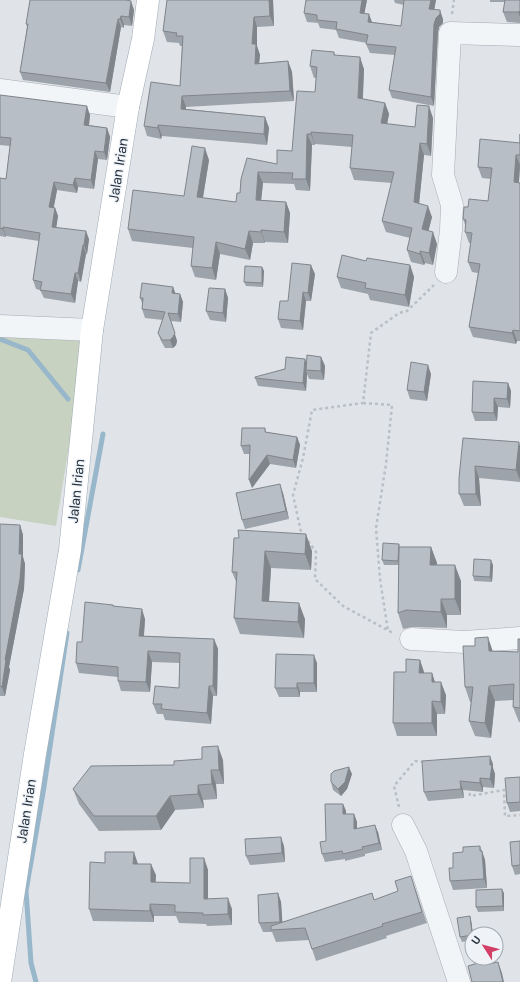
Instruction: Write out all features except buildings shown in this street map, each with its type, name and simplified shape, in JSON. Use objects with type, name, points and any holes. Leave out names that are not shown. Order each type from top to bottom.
[{"type":"main road","name":"Jalan Irian","points":[[0,982],[35,754],[70,550],[92,330],[128,107],[143,39],[148,0]]},
{"type":"street","points":[[446,272],[451,230],[452,205],[443,175],[450,33],[520,35]]},
{"type":"street","points":[[0,90],[128,107]]},
{"type":"street","points":[[0,326],[92,330]]},
{"type":"street","points":[[411,639],[464,642],[520,638]]},
{"type":"street","points":[[403,825],[416,851],[459,982]]},
{"type":"path","points":[[363,403],[371,334],[399,313],[407,311],[446,272]]},
{"type":"path","points":[[388,631],[380,579],[376,528],[392,405],[363,403],[312,410],[294,495],[301,532],[316,552],[315,579],[343,606],[388,631],[411,639]]},
{"type":"path","points":[[403,825],[394,786],[415,761],[429,762]]},
{"type":"path","points":[[468,782],[470,796],[504,790],[505,816],[520,815]]},
{"type":"green space","points":[[0,337],[86,341],[56,526],[0,517]]},
{"type":"waterway","points":[[0,339],[28,350],[68,399]]},
{"type":"waterway","points":[[78,570],[103,434]]},
{"type":"waterway","points":[[36,982],[31,963],[26,891],[44,787],[67,633]]}]
